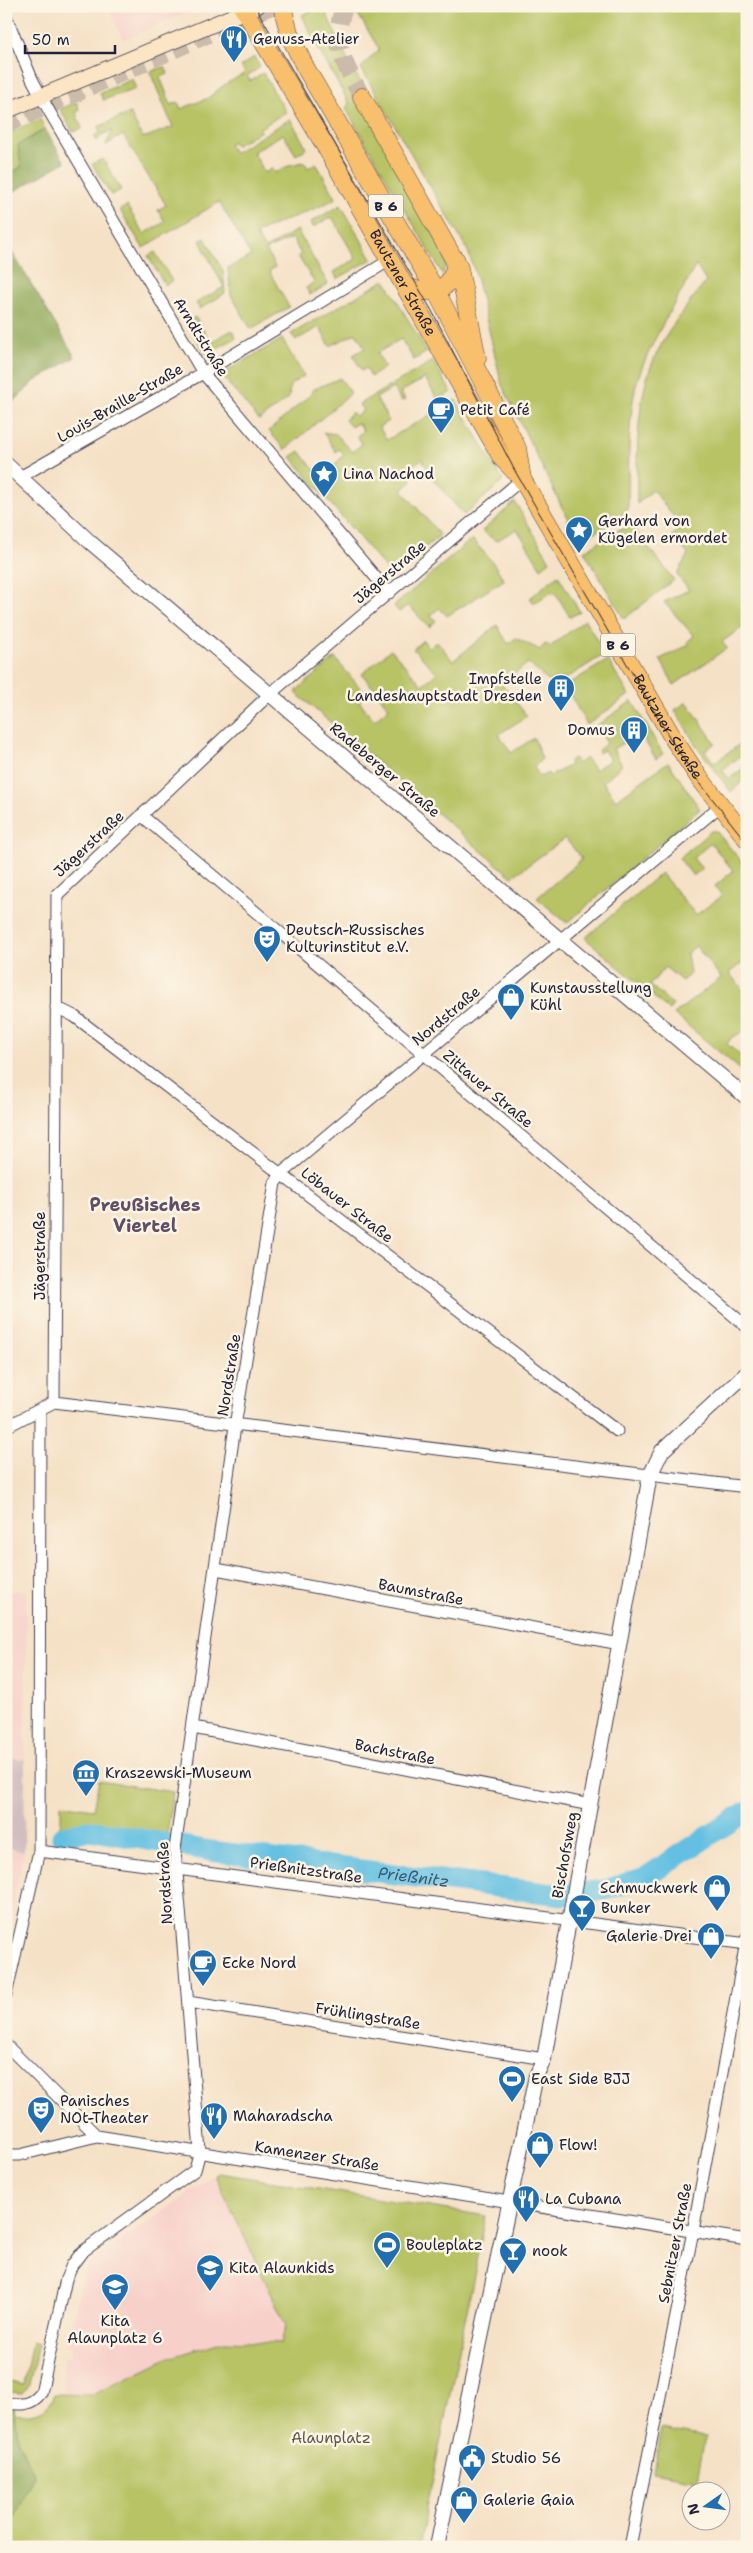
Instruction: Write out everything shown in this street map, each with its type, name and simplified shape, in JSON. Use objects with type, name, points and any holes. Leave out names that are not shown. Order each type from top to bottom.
[{"type":"main road","name":"Bautzner Straße","points":[[282,6],[290,36],[305,67],[436,291],[480,375],[517,448],[522,479]]},
{"type":"main road","name":"Bautzner Straße","points":[[248,8],[502,458],[522,479],[673,738],[720,806],[747,839]]},
{"type":"main road","points":[[6,110],[248,8]]},
{"type":"main road","points":[[362,97],[456,260],[466,296],[480,375]]},
{"type":"main road","points":[[404,285],[421,292],[436,291],[450,280],[456,260]]},
{"type":"street","name":"Arndtstraße","points":[[6,16],[40,95],[203,373],[389,593]]},
{"type":"street","name":"Louis-Braille-Straße","points":[[20,477],[203,373],[390,260]]},
{"type":"street","name":"Radeberger Straße","points":[[6,464],[90,542],[747,1098]]},
{"type":"street","name":"Jägerstraße","points":[[54,1402],[56,895],[270,694],[522,479]]},
{"type":"street","name":"Nordstraße","points":[[200,2151],[176,1868],[176,1844],[235,1426],[275,1183],[282,1173],[720,806]]},
{"type":"street","name":"Zittauer Straße","points":[[141,815],[747,1327]]},
{"type":"street","name":"Löbauer Straße","points":[[56,1008],[74,1016],[282,1173],[617,1431]]},
{"type":"street","name":"Bischofsweg","points":[[437,2547],[536,2076],[544,2059],[650,1474],[662,1451],[747,1373]]},
{"type":"street","points":[[6,1427],[40,1411],[54,1402],[235,1426],[747,1487]]},
{"type":"street","points":[[6,1995],[39,1851],[40,1411]]},
{"type":"street","name":"Baumstraße","points":[[216,1569],[620,1644]]},
{"type":"street","name":"Bachstraße","points":[[193,1728],[591,1805]]},
{"type":"street","name":"Prießnitzstraße","points":[[39,1851],[570,1921],[746,1941]]},
{"type":"street","name":"Sebnitzer Straße","points":[[630,2547],[693,2231],[746,1941]]},
{"type":"street","name":"Frühlingstraße","points":[[188,2002],[544,2059]]},
{"type":"street","points":[[6,2045],[97,2136]]},
{"type":"street","points":[[6,2155],[20,2155],[97,2136]]},
{"type":"street","name":"Kamenzer Straße","points":[[97,2136],[747,2240]]},
{"type":"street","points":[[6,2403],[25,2404],[37,2399],[41,2393],[66,2279],[72,2265],[82,2252],[195,2170],[200,2151]]},
{"type":"shaded area","points":[[108,6],[201,6],[123,40]]},
{"type":"shaded area","points":[[6,1591],[26,1591],[25,1760],[6,1758]]},
{"type":"shaded area","points":[[6,1758],[25,1760],[24,1852],[6,1847]]},
{"type":"shaded area","points":[[6,1847],[24,1852],[9,1918],[6,1917]]},
{"type":"shaded area","name":"Kita Alaunkids","points":[[215,2175],[286,2325],[281,2343],[224,2341],[166,2359],[90,2395],[65,2394],[63,2384],[64,2357],[70,2358],[73,2347],[67,2345],[83,2276],[90,2263]]},
{"type":"green space","points":[[323,6],[345,55],[366,91],[445,256],[446,263],[443,275],[346,109],[349,103],[315,43],[302,15]]},
{"type":"green space","points":[[353,6],[747,6],[747,624],[722,642],[727,648],[674,685],[660,659],[689,645],[687,642],[694,636],[664,602],[689,590],[677,575],[688,554],[672,536],[682,527],[653,490],[637,504],[639,430],[645,386],[655,358],[678,318],[706,282],[696,265],[657,335],[638,378],[634,392],[630,425],[628,509],[625,514],[579,542],[502,385],[476,276],[468,251],[361,68],[379,49]]},
{"type":"green space","points":[[254,57],[260,67],[247,76],[250,81],[263,73],[286,112],[260,128],[261,131],[235,146],[233,142],[229,144],[234,153],[290,119],[307,148],[296,155],[283,134],[253,152],[265,173],[273,168],[276,173],[290,165],[304,162],[308,168],[316,163],[336,198],[256,234],[265,249],[297,230],[328,284],[310,295],[306,288],[314,282],[298,256],[301,254],[292,238],[266,250],[275,267],[269,271],[289,307],[251,329],[231,295],[228,268],[251,256],[219,202],[143,248],[120,210],[127,206],[144,234],[165,222],[158,210],[166,205],[123,135],[106,145],[112,131],[103,134],[97,141],[94,136],[100,133],[98,127],[130,113],[142,137],[173,127],[150,72],[165,66],[168,74],[160,77],[171,105],[178,102],[181,109],[208,98],[224,85],[245,73],[241,66]]},
{"type":"green space","points":[[132,79],[136,89],[103,100],[100,93]]},
{"type":"green space","points":[[77,102],[79,110],[76,112],[82,129],[73,132],[60,109]]},
{"type":"green space","points":[[40,119],[45,129],[19,145],[21,167],[6,177],[6,134]]},
{"type":"green space","points":[[45,129],[65,162],[6,196],[6,177],[21,167],[18,145]]},
{"type":"green space","points":[[103,159],[121,190],[111,195],[92,164]]},
{"type":"green space","points":[[341,205],[372,259],[337,279],[334,272],[356,259],[332,217],[313,227],[311,222]]},
{"type":"green space","points":[[205,238],[223,271],[225,293],[200,309],[196,303],[224,287],[200,241]]},
{"type":"green space","points":[[6,242],[75,357],[35,381],[6,409]]},
{"type":"green space","points":[[155,252],[172,281],[165,285],[148,256]]},
{"type":"green space","points":[[385,280],[427,352],[414,360],[401,339],[377,353],[385,367],[371,377],[366,368],[362,371],[353,355],[365,348],[356,333],[330,346],[319,327],[296,340],[291,334]]},
{"type":"green space","points":[[195,317],[211,342],[232,330],[236,338],[206,354],[187,322]]},
{"type":"green space","points":[[282,339],[304,376],[290,385],[289,398],[259,420],[222,376],[223,373]]},
{"type":"green space","points":[[433,361],[451,392],[438,400],[425,378],[401,392],[405,400],[401,401],[393,388],[376,398],[389,421],[379,427],[387,440],[456,400],[503,481],[464,515],[433,479],[422,459],[405,470],[412,481],[402,490],[440,535],[392,576],[291,457],[300,451],[314,470],[316,469],[321,475],[329,468],[331,470],[344,454],[339,449],[336,452],[323,432],[336,434],[352,452],[362,444],[357,436],[363,431],[358,423],[351,427],[345,420],[352,412],[356,416],[363,411],[359,404]]},
{"type":"green space","points":[[340,378],[351,393],[285,450],[269,431],[311,394],[312,390]]},
{"type":"green space","points":[[515,502],[550,561],[541,568],[517,529],[496,541],[482,531]]},
{"type":"green space","points":[[632,526],[674,580],[624,619],[584,551],[619,530]]},
{"type":"green space","points":[[472,539],[494,564],[504,580],[447,616],[439,608],[431,615],[436,621],[429,627],[408,605],[399,612],[394,606]]},
{"type":"green space","points":[[558,575],[580,612],[570,617],[556,594],[552,592],[534,603],[530,598]]},
{"type":"green space","points":[[585,620],[605,654],[565,679],[548,681],[528,663],[502,684],[527,716],[499,734],[511,753],[534,738],[542,759],[534,767],[540,777],[548,773],[550,776],[570,765],[569,761],[574,758],[578,764],[586,758],[595,770],[610,760],[604,750],[599,753],[598,750],[607,743],[596,726],[632,701],[663,754],[656,759],[640,733],[613,749],[622,765],[603,782],[616,800],[668,762],[700,809],[567,923],[537,898],[582,859],[565,838],[512,877],[297,694],[297,690],[335,658],[366,695],[359,701],[374,720],[389,708],[362,674],[391,649],[422,685],[437,673],[413,649],[423,640],[429,648],[437,641],[453,661],[497,625],[508,644],[516,638],[540,650],[545,644],[551,646]]},
{"type":"green space","points":[[608,660],[629,695],[587,725],[565,686]]},
{"type":"green space","points":[[687,702],[715,743],[705,751],[714,763],[747,739],[747,751],[722,770],[729,779],[747,765],[747,777],[731,792],[696,745],[675,710]]},
{"type":"green space","points":[[711,831],[716,831],[747,868],[747,959],[729,973],[747,994],[747,1030],[732,1037],[727,1044],[747,1061],[747,1075],[674,1014],[721,978],[696,946],[687,953],[690,974],[682,981],[665,967],[650,985],[673,1005],[669,1010],[585,938],[661,873],[696,915],[722,896],[715,886],[733,871],[711,843],[693,858],[702,869],[693,876],[679,858]]},
{"type":"green space","points":[[99,1781],[173,1792],[167,1835],[88,1824],[59,1834],[57,1832],[61,1823],[61,1804],[93,1809]]},
{"type":"green space","name":"Alaunplatz","points":[[219,2173],[486,2216],[419,2547],[6,2547],[6,2414],[21,2415],[40,2411],[46,2407],[54,2394],[90,2395],[166,2359],[224,2341],[281,2343],[286,2325],[215,2175]]},
{"type":"green space","points":[[32,2342],[38,2344],[29,2385],[22,2393],[6,2392],[6,2381],[23,2385]]},
{"type":"green space","points":[[6,2406],[14,2407],[19,2443],[34,2475],[6,2537]]},
{"type":"green space","points":[[661,2429],[705,2437],[697,2480],[653,2472]]},
{"type":"waterway","name":"Prießnitz","points":[[62,1837],[89,1830],[211,1851],[561,1895],[605,1890],[646,1877],[747,1811]]},
{"type":"tunnel","points":[[6,126],[275,6]]},
{"type":"tunnel","points":[[345,6],[340,18],[339,42],[345,64],[362,97]]},
{"type":"tram line","points":[[255,6],[432,311],[515,471],[671,740],[696,778],[747,843]]},
{"type":"place","name":"Genuss-Atelier","points":[[234,63]]},
{"type":"place","name":"Petit Café","points":[[441,434]]},
{"type":"place","name":"Lina Nachod","points":[[324,498]]},
{"type":"place","name":"Gerhard von Kügelen ermordet","points":[[579,554]]},
{"type":"place","name":"Impfstelle Landeshauptstadt Dresden","points":[[561,712]]},
{"type":"place","name":"Domus","points":[[634,754]]},
{"type":"place","name":"Deutsch-Russisches Kulturinstitut e.V.","points":[[267,963]]},
{"type":"place","name":"Kunstausstellung Kühl","points":[[511,1021]]},
{"type":"place","name":"Kraszewski-Museum","points":[[86,1797]]},
{"type":"place","name":"Schmuckwerk","points":[[717,1912]]},
{"type":"place","name":"Bunker","points":[[582,1932]]},
{"type":"place","name":"Galerie Drei","points":[[711,1960]]},
{"type":"place","name":"Ecke Nord","points":[[203,1987]]},
{"type":"place","name":"East Side BJJ","points":[[512,2103]]},
{"type":"place","name":"Panisches NOt-Theater","points":[[41,2134]]},
{"type":"place","name":"Maharadscha","points":[[214,2140]]},
{"type":"place","name":"Flow!","points":[[540,2169]]},
{"type":"place","name":"La Cubana","points":[[526,2223]]},
{"type":"place","name":"Bouleplatz","points":[[387,2269]]},
{"type":"place","name":"nook","points":[[513,2275]]},
{"type":"place","name":"Kita Alaunkids","points":[[210,2292]]},
{"type":"place","name":"Kita Alaunplatz 6","points":[[115,2311]]},
{"type":"place","name":"Studio 56","points":[[472,2482]]},
{"type":"place","name":"Galerie Gaia","points":[[464,2524]]},
{"type":"district","name":"Preußisches Viertel","points":[[145,1215]]}]
